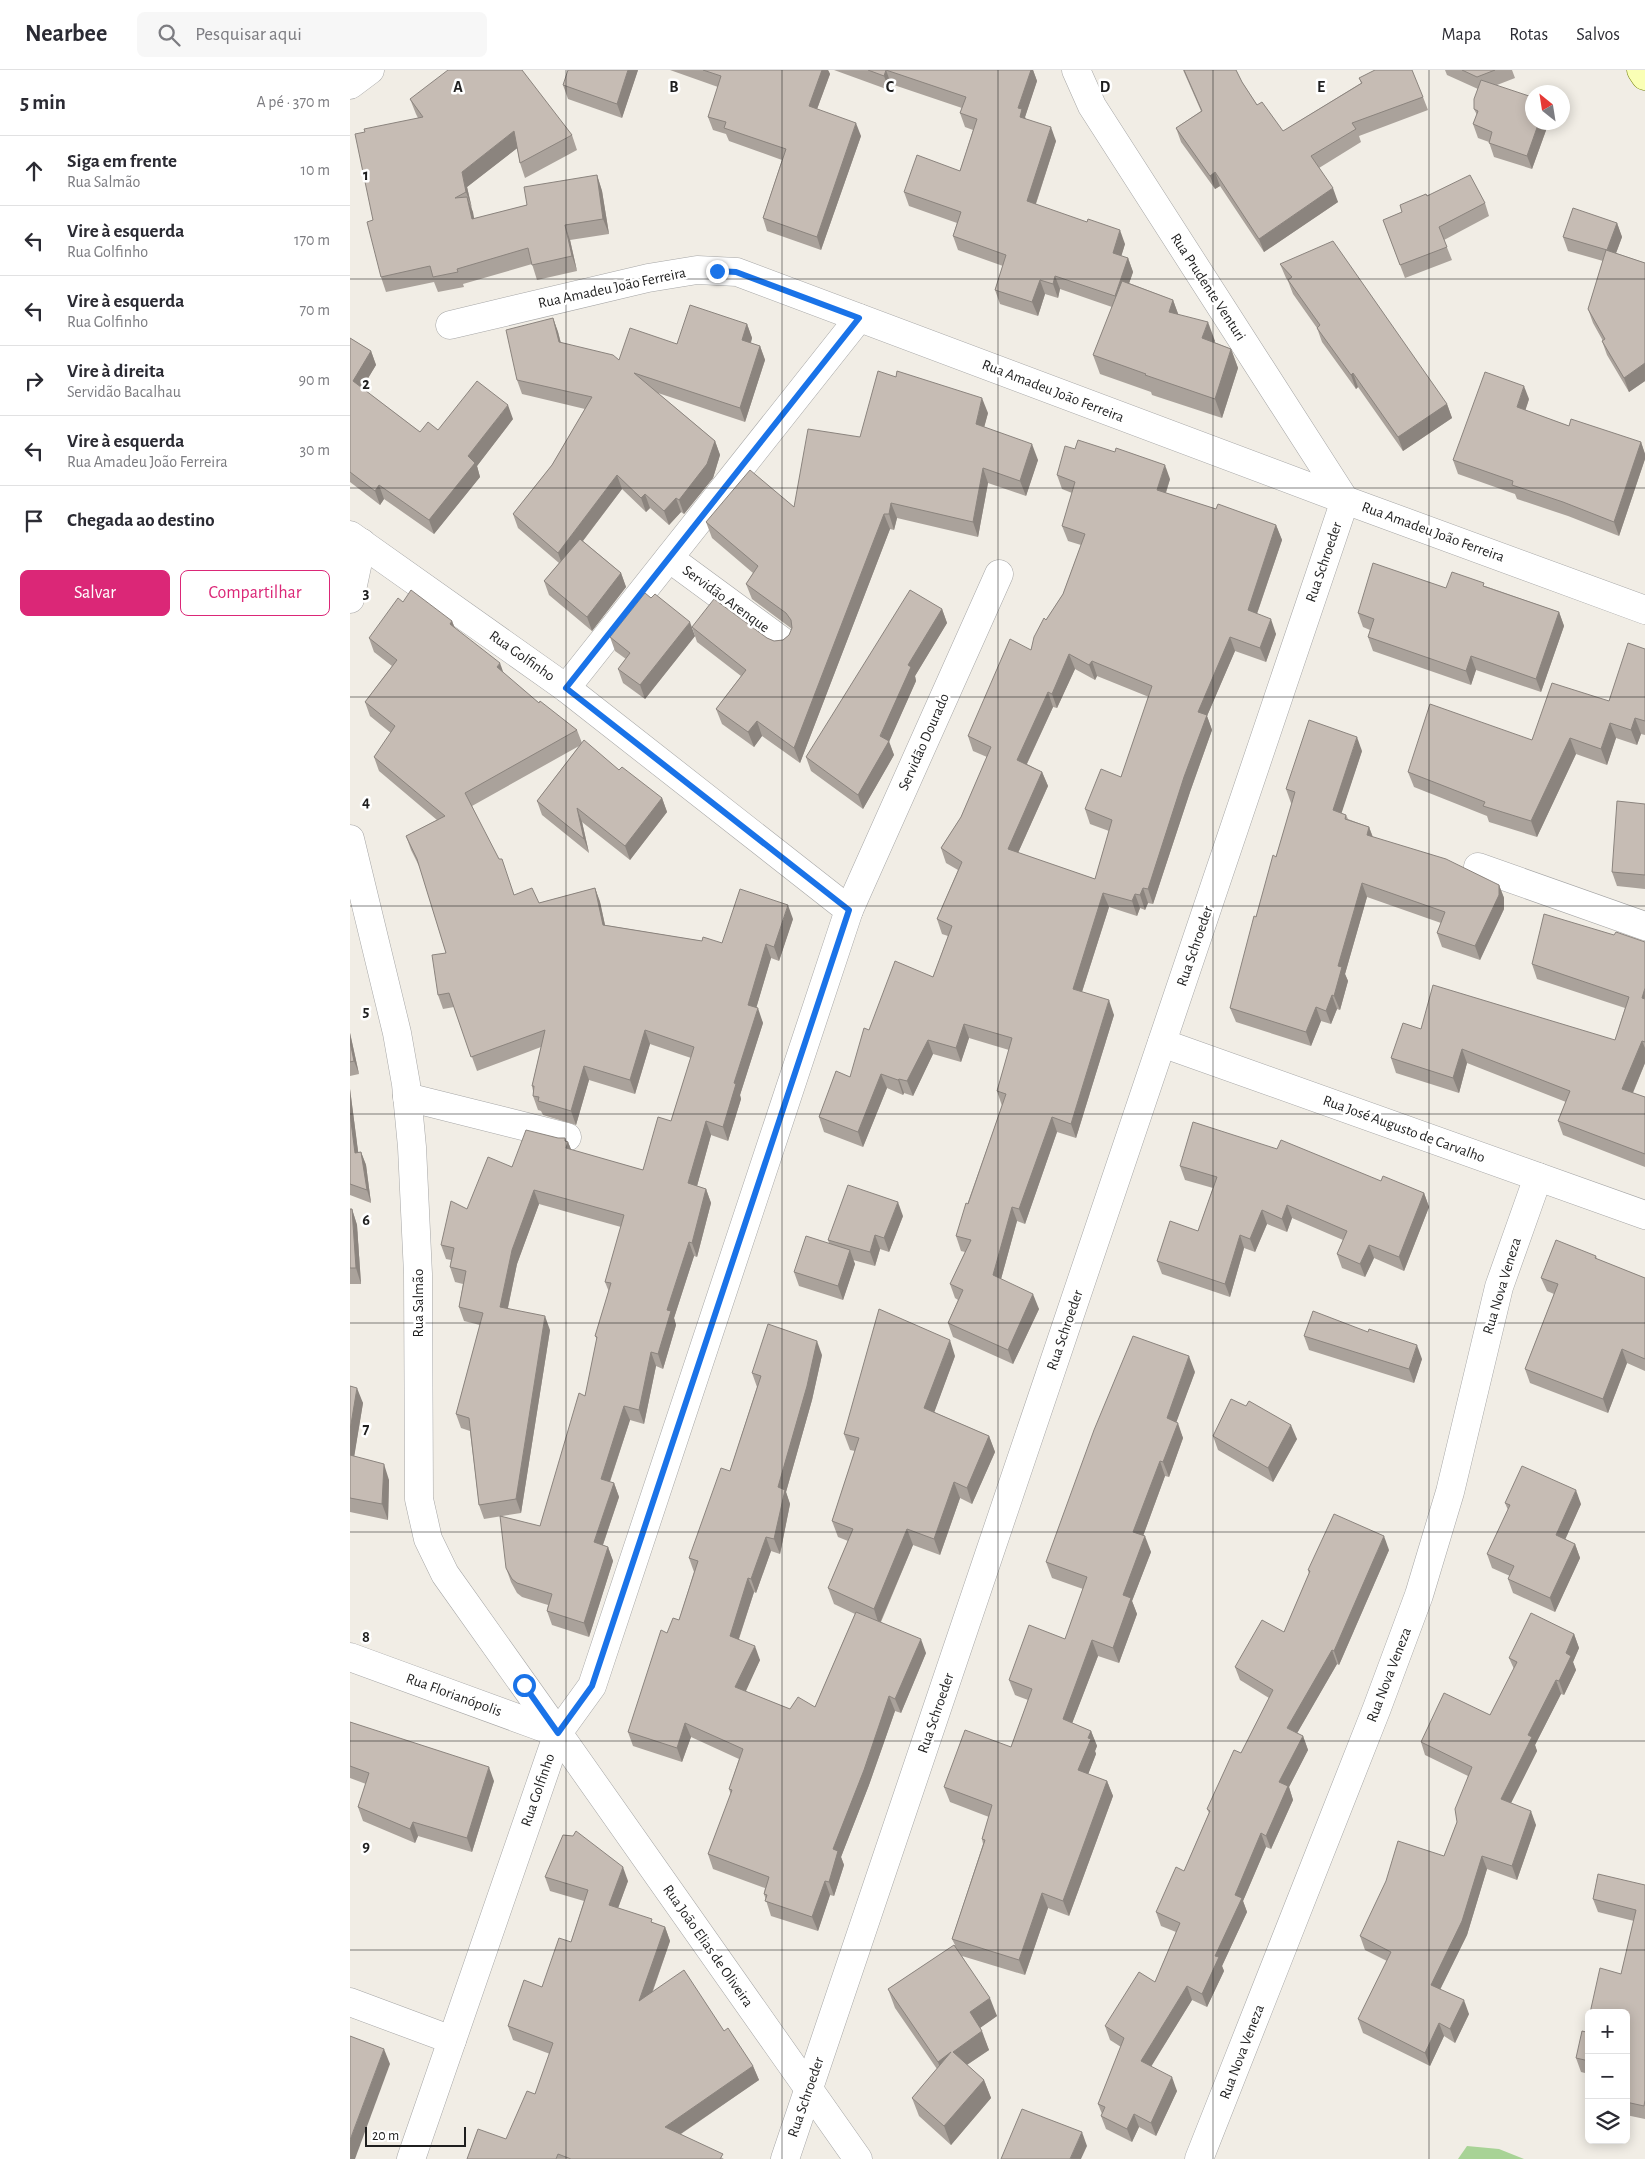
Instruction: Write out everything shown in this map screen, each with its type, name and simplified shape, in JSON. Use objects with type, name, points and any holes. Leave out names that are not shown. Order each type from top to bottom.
[{"type":"main road","points":[[1642,70],[1645,76]]},
{"type":"street","points":[[350,85],[370,70]]},
{"type":"street","name":"Rua Prudente Venturi","points":[[1076,70],[1092,106],[1346,500]]},
{"type":"street","name":"Rua Amadeu João Ferreira","points":[[450,324],[648,278],[697,270],[736,272],[1645,610]]},
{"type":"street","points":[[566,688],[859,318]]},
{"type":"street","name":"Rua Schroeder","points":[[785,2159],[1346,500]]},
{"type":"street","points":[[350,599],[356,539]]},
{"type":"street","name":"Rua Golfinho","points":[[356,539],[566,688],[849,910],[592,1686],[558,1733],[411,2159]]},
{"type":"street","name":"Servidão Arenque","points":[[669,558],[782,641]]},
{"type":"street","name":"Servidão Dourado","points":[[849,910],[999,574]]},
{"type":"street","name":"Rua Salmão","points":[[350,839],[397,1033],[407,1097],[412,1147],[418,1274],[419,1499],[428,1539],[445,1574],[558,1733]]},
{"type":"street","points":[[1478,867],[1645,926]]},
{"type":"street","name":"Rua José Augusto de Carvalho","points":[[1162,1044],[1645,1215]]},
{"type":"street","points":[[407,1097],[567,1137]]},
{"type":"street","name":"Rua Nova Veneza","points":[[1200,2159],[1377,1708],[1419,1595],[1450,1492],[1499,1287],[1538,1177]]},
{"type":"street","name":"Rua Florianópolis","points":[[350,1657],[558,1733]]},
{"type":"street","name":"Rua João Elias de Oliveira","points":[[558,1733],[858,2159]]},
{"type":"street","points":[[350,2002],[452,2040]]},
{"type":"green space","points":[[1467,2146],[1499,2149],[1524,2159],[1458,2159]]},
{"type":"building","points":[[448,70],[522,70],[572,135],[520,163],[514,131],[462,172],[466,192],[455,198],[467,197],[472,219],[527,205],[524,187],[597,175],[603,219],[565,225],[572,256],[532,265],[528,248],[457,269],[458,272],[433,277],[430,266],[381,277],[367,222],[373,220],[355,134],[365,132],[364,129],[423,117],[410,99]]},
{"type":"building","points":[[568,70],[628,70],[617,104],[563,85]]},
{"type":"building","points":[[703,70],[822,70],[809,106],[856,123],[817,237],[763,218],[786,149],[724,128],[726,122],[708,117],[721,76]]},
{"type":"building","points":[[868,70],[886,70],[884,76]]},
{"type":"building","points":[[886,70],[1031,70],[1018,108],[1022,109],[1020,117],[1051,127],[1027,201],[1087,222],[1088,219],[1120,230],[1113,253],[1128,258],[1115,296],[1055,276],[1053,284],[1040,280],[1032,302],[995,290],[1006,255],[953,236],[961,212],[904,192],[917,155],[960,171],[977,119],[960,113],[966,97]]},
{"type":"building","points":[[1184,70],[1236,70],[1257,105],[1262,102],[1283,131],[1362,83],[1359,78],[1375,70],[1412,70],[1423,97],[1352,123],[1356,129],[1311,156],[1333,188],[1259,239],[1215,172],[1210,176],[1176,128],[1202,111]]},
{"type":"building","points":[[1462,70],[1495,70],[1477,77]]},
{"type":"building","points":[[1481,80],[1525,95],[1525,130],[1536,130],[1527,156],[1489,143],[1492,132],[1473,124],[1478,111],[1474,109],[1474,99]]},
{"type":"building","points":[[1470,175],[1485,203],[1439,227],[1447,247],[1400,265],[1383,220],[1402,212],[1400,205],[1426,194],[1427,196]]},
{"type":"building","points":[[1573,208],[1617,223],[1607,250],[1563,237]]},
{"type":"building","points":[[1333,241],[1447,404],[1398,437],[1353,373],[1351,375],[1317,328],[1320,325],[1288,280],[1292,277],[1280,264]]},
{"type":"building","points":[[1606,250],[1645,263],[1645,363],[1624,378],[1602,341],[1605,339],[1588,309]]},
{"type":"building","points":[[1122,281],[1173,300],[1169,312],[1208,322],[1202,338],[1231,349],[1215,399],[1093,355]]},
{"type":"building","points":[[690,305],[747,324],[742,340],[760,346],[740,408],[634,373],[715,441],[707,464],[679,500],[676,498],[664,511],[645,494],[641,498],[617,475],[558,553],[513,514],[552,465],[592,397],[517,380],[506,330],[553,318],[559,342],[613,355],[619,360],[630,328],[677,344]]},
{"type":"building","points":[[350,338],[371,351],[353,381],[420,432],[428,422],[438,430],[477,381],[508,405],[468,456],[475,463],[429,520],[379,485],[375,491],[350,472]]},
{"type":"building","points":[[878,371],[896,377],[897,371],[982,398],[976,424],[1032,444],[1020,481],[983,468],[973,522],[891,503],[889,514],[884,514],[794,748],[757,721],[748,732],[716,709],[746,670],[692,627],[714,599],[767,638],[774,641],[783,640],[789,635],[792,628],[791,620],[786,613],[746,584],[758,566],[706,522],[750,470],[794,507],[808,429],[860,437]]},
{"type":"building","points":[[1485,372],[1524,386],[1517,407],[1569,426],[1571,419],[1641,442],[1614,522],[1512,485],[1513,481],[1453,460]]},
{"type":"building","points":[[1078,440],[1115,452],[1116,448],[1165,465],[1157,490],[1216,509],[1218,504],[1276,525],[1248,610],[1271,619],[1260,648],[1230,637],[1198,712],[1207,715],[1184,777],[1148,889],[1143,888],[1140,895],[1135,894],[1132,901],[1103,893],[1073,989],[1109,1000],[1071,1124],[1052,1117],[1019,1209],[1012,1207],[993,1275],[1033,1294],[1008,1350],[948,1323],[963,1290],[950,1284],[971,1240],[956,1236],[966,1203],[968,1204],[1006,1094],[997,1091],[1012,1038],[964,1024],[956,1048],[928,1040],[907,1081],[881,1074],[858,1132],[819,1117],[836,1071],[850,1077],[864,1028],[869,1030],[895,961],[933,977],[952,926],[937,919],[962,862],[941,848],[961,817],[991,747],[968,736],[1010,639],[1031,650],[1034,637],[1044,618],[1046,620],[1063,594],[1085,534],[1062,526],[1075,482],[1057,475],[1065,446],[1075,449]],"holes":[[[1069,654],[1089,665],[1092,661],[1152,686],[1121,777],[1101,769],[1085,809],[1112,820],[1095,879],[1008,849],[1042,772],[1017,760],[1048,692],[1052,694]]]},
{"type":"building","points":[[580,539],[621,573],[587,617],[544,581]]},
{"type":"building","points":[[1373,563],[1446,588],[1452,572],[1484,583],[1483,586],[1559,612],[1536,679],[1471,656],[1466,671],[1368,637],[1374,619],[1358,613]]},
{"type":"building","points":[[411,590],[452,621],[450,624],[500,663],[497,667],[539,703],[540,701],[577,730],[465,793],[499,859],[502,859],[514,895],[532,888],[539,903],[595,888],[603,925],[702,941],[703,937],[722,943],[740,889],[788,905],[774,947],[766,944],[748,1005],[758,1008],[734,1083],[736,1084],[723,1127],[706,1121],[688,1183],[706,1189],[692,1243],[689,1242],[667,1310],[671,1311],[658,1354],[651,1352],[639,1410],[624,1406],[601,1479],[614,1483],[594,1542],[608,1547],[584,1623],[547,1611],[552,1594],[517,1583],[512,1579],[506,1568],[500,1516],[540,1526],[579,1393],[585,1396],[597,1337],[595,1336],[611,1283],[605,1282],[624,1215],[534,1190],[512,1250],[500,1307],[545,1316],[516,1499],[479,1505],[469,1418],[456,1414],[483,1313],[459,1307],[466,1271],[450,1267],[454,1248],[441,1245],[451,1201],[467,1209],[488,1157],[512,1167],[526,1130],[565,1138],[565,1141],[568,1142],[566,1148],[643,1170],[658,1117],[671,1121],[694,1047],[645,1030],[630,1080],[584,1066],[571,1111],[538,1101],[539,1097],[533,1096],[534,1086],[532,1086],[545,1030],[471,1057],[449,993],[438,995],[432,955],[446,953],[417,859],[406,836],[445,816],[374,757],[395,726],[365,702],[397,660],[369,638],[398,598],[403,602]]},
{"type":"building","points":[[910,590],[942,609],[908,665],[911,667],[880,736],[889,741],[858,795],[806,757]]},
{"type":"building","points":[[645,593],[651,598],[655,594],[690,622],[640,685],[618,669],[630,653],[610,637]]},
{"type":"building","points":[[1628,643],[1645,649],[1645,721],[1635,718],[1631,730],[1610,723],[1601,749],[1570,738],[1531,821],[1483,806],[1485,802],[1408,772],[1430,704],[1532,740],[1552,683],[1609,701]]},
{"type":"building","points":[[1309,720],[1357,737],[1333,810],[1346,815],[1345,819],[1369,827],[1367,835],[1446,859],[1499,885],[1499,895],[1475,946],[1437,933],[1445,912],[1362,883],[1338,966],[1342,967],[1334,996],[1332,995],[1326,1011],[1316,1007],[1306,1032],[1230,1008],[1254,916],[1256,917],[1273,855],[1276,857],[1295,792],[1286,789]]},
{"type":"building","points":[[584,740],[619,770],[622,767],[662,798],[625,846],[577,808],[584,839],[537,801]]},
{"type":"building","points":[[1617,801],[1645,804],[1645,875],[1612,872]]},
{"type":"building","points":[[1544,914],[1614,935],[1616,932],[1645,942],[1645,988],[1642,998],[1645,999],[1645,1042],[1642,1041],[1622,1089],[1645,1097],[1645,1154],[1558,1121],[1570,1091],[1462,1049],[1453,1078],[1391,1058],[1403,1023],[1421,1029],[1433,985],[1615,1040],[1629,997],[1532,964]]},
{"type":"building","points":[[350,1042],[354,1061],[350,1062]]},
{"type":"building","points":[[350,1114],[355,1153],[361,1152],[367,1190],[350,1184]]},
{"type":"building","points":[[1193,1122],[1277,1149],[1281,1140],[1381,1181],[1383,1176],[1424,1193],[1399,1257],[1369,1245],[1360,1264],[1337,1254],[1347,1231],[1287,1205],[1282,1219],[1262,1210],[1250,1239],[1240,1235],[1225,1284],[1157,1261],[1170,1221],[1198,1231],[1217,1177],[1180,1166]]},
{"type":"building","points":[[848,1185],[898,1202],[884,1238],[875,1235],[870,1252],[828,1240]]},
{"type":"building","points":[[350,1209],[352,1209],[356,1268],[350,1268]]},
{"type":"building","points":[[806,1236],[850,1250],[838,1286],[794,1272]]},
{"type":"building","points":[[1556,1240],[1645,1278],[1645,1359],[1622,1349],[1603,1399],[1525,1369],[1558,1284],[1541,1278]]},
{"type":"building","points":[[879,1309],[950,1340],[924,1408],[989,1436],[967,1488],[954,1482],[934,1539],[907,1529],[874,1609],[828,1588],[853,1529],[832,1521],[859,1438],[844,1434]]},
{"type":"building","points":[[1313,1311],[1368,1332],[1369,1329],[1417,1345],[1409,1369],[1304,1336]]},
{"type":"building","points":[[768,1324],[817,1341],[807,1386],[778,1487],[785,1490],[774,1539],[766,1537],[751,1579],[748,1578],[730,1636],[755,1646],[735,1687],[790,1709],[798,1697],[815,1707],[856,1612],[921,1639],[895,1699],[889,1696],[864,1770],[833,1849],[838,1851],[829,1882],[825,1881],[812,1917],[765,1901],[767,1895],[764,1894],[769,1877],[708,1854],[732,1790],[729,1789],[743,1749],[685,1723],[677,1748],[628,1732],[661,1630],[667,1633],[673,1618],[679,1620],[698,1561],[689,1558],[721,1468],[730,1471],[761,1376],[752,1373]]},
{"type":"building","points":[[1133,1336],[1189,1356],[1167,1418],[1178,1423],[1163,1462],[1160,1461],[1133,1532],[1145,1536],[1123,1595],[1131,1598],[1113,1648],[1092,1640],[1063,1719],[1091,1731],[1088,1738],[1091,1739],[1078,1770],[1107,1781],[1063,1901],[1042,1893],[1019,1960],[952,1939],[985,1840],[982,1839],[992,1805],[944,1787],[965,1730],[1011,1747],[1032,1689],[1009,1680],[1029,1625],[1065,1639],[1087,1577],[1046,1562],[1094,1430]]},
{"type":"building","points":[[350,1386],[357,1388],[350,1430]]},
{"type":"building","points":[[1231,1399],[1246,1406],[1249,1401],[1291,1425],[1268,1468],[1213,1436]]},
{"type":"building","points":[[350,1455],[384,1464],[382,1504],[350,1498]]},
{"type":"building","points":[[1522,1466],[1576,1490],[1556,1535],[1575,1544],[1550,1598],[1508,1579],[1514,1566],[1487,1554],[1510,1505],[1505,1503]]},
{"type":"building","points":[[1334,1514],[1384,1536],[1334,1651],[1332,1650],[1287,1728],[1303,1736],[1279,1782],[1288,1786],[1266,1836],[1261,1833],[1235,1895],[1242,1898],[1215,1956],[1219,1957],[1202,1994],[1187,1986],[1141,2061],[1172,2077],[1151,2123],[1134,2114],[1127,2129],[1101,2116],[1105,2107],[1098,2104],[1124,2038],[1105,2026],[1139,1972],[1155,1982],[1180,1923],[1156,1912],[1176,1867],[1184,1871],[1210,1811],[1207,1809],[1234,1750],[1241,1753],[1273,1690],[1235,1667],[1262,1620],[1284,1632],[1310,1571],[1308,1570]]},
{"type":"building","points":[[1531,1613],[1574,1634],[1566,1653],[1571,1656],[1559,1681],[1556,1680],[1528,1735],[1532,1737],[1501,1799],[1531,1811],[1512,1866],[1482,1856],[1462,1921],[1431,1985],[1464,2000],[1450,2029],[1439,2023],[1425,2053],[1358,2019],[1391,1952],[1360,1936],[1386,1881],[1398,1841],[1444,1856],[1457,1822],[1455,1809],[1472,1767],[1421,1742],[1444,1693],[1490,1715],[1517,1662],[1509,1658]]},
{"type":"building","points":[[350,1722],[489,1767],[467,1838],[413,1822],[410,1829],[358,1807],[369,1773],[350,1766]]},
{"type":"building","points":[[576,1831],[623,1867],[609,1905],[652,1919],[651,1922],[665,1927],[639,2001],[684,1970],[724,2031],[728,2028],[753,2066],[665,2127],[723,2154],[720,2159],[571,2159],[558,2154],[556,2159],[467,2159],[478,2129],[506,2139],[527,2091],[535,2094],[553,2043],[508,2026],[524,1980],[542,1987],[559,1938],[571,1942],[588,1890],[545,1877],[563,1835],[573,1836]]},
{"type":"building","points":[[1598,1874],[1645,1885],[1644,2106],[1630,2103],[1630,2009],[1591,2009],[1600,1968],[1621,1974],[1636,1910],[1593,1899]]},
{"type":"building","points":[[954,1945],[990,1998],[970,2012],[982,2031],[953,2052],[984,2080],[944,2126],[912,2098],[951,2052],[938,2062],[888,1989]]},
{"type":"building","points":[[1582,2031],[1585,2032],[1585,2060],[1576,2058]]},
{"type":"building","points":[[350,2036],[384,2049],[350,2140]]},
{"type":"building","points":[[1022,2109],[1082,2132],[1070,2159],[1001,2159]]},
{"type":"route","points":[[524,1685],[558,1733],[592,1686],[849,910],[566,688],[859,318],[736,272],[717,271]]}]
